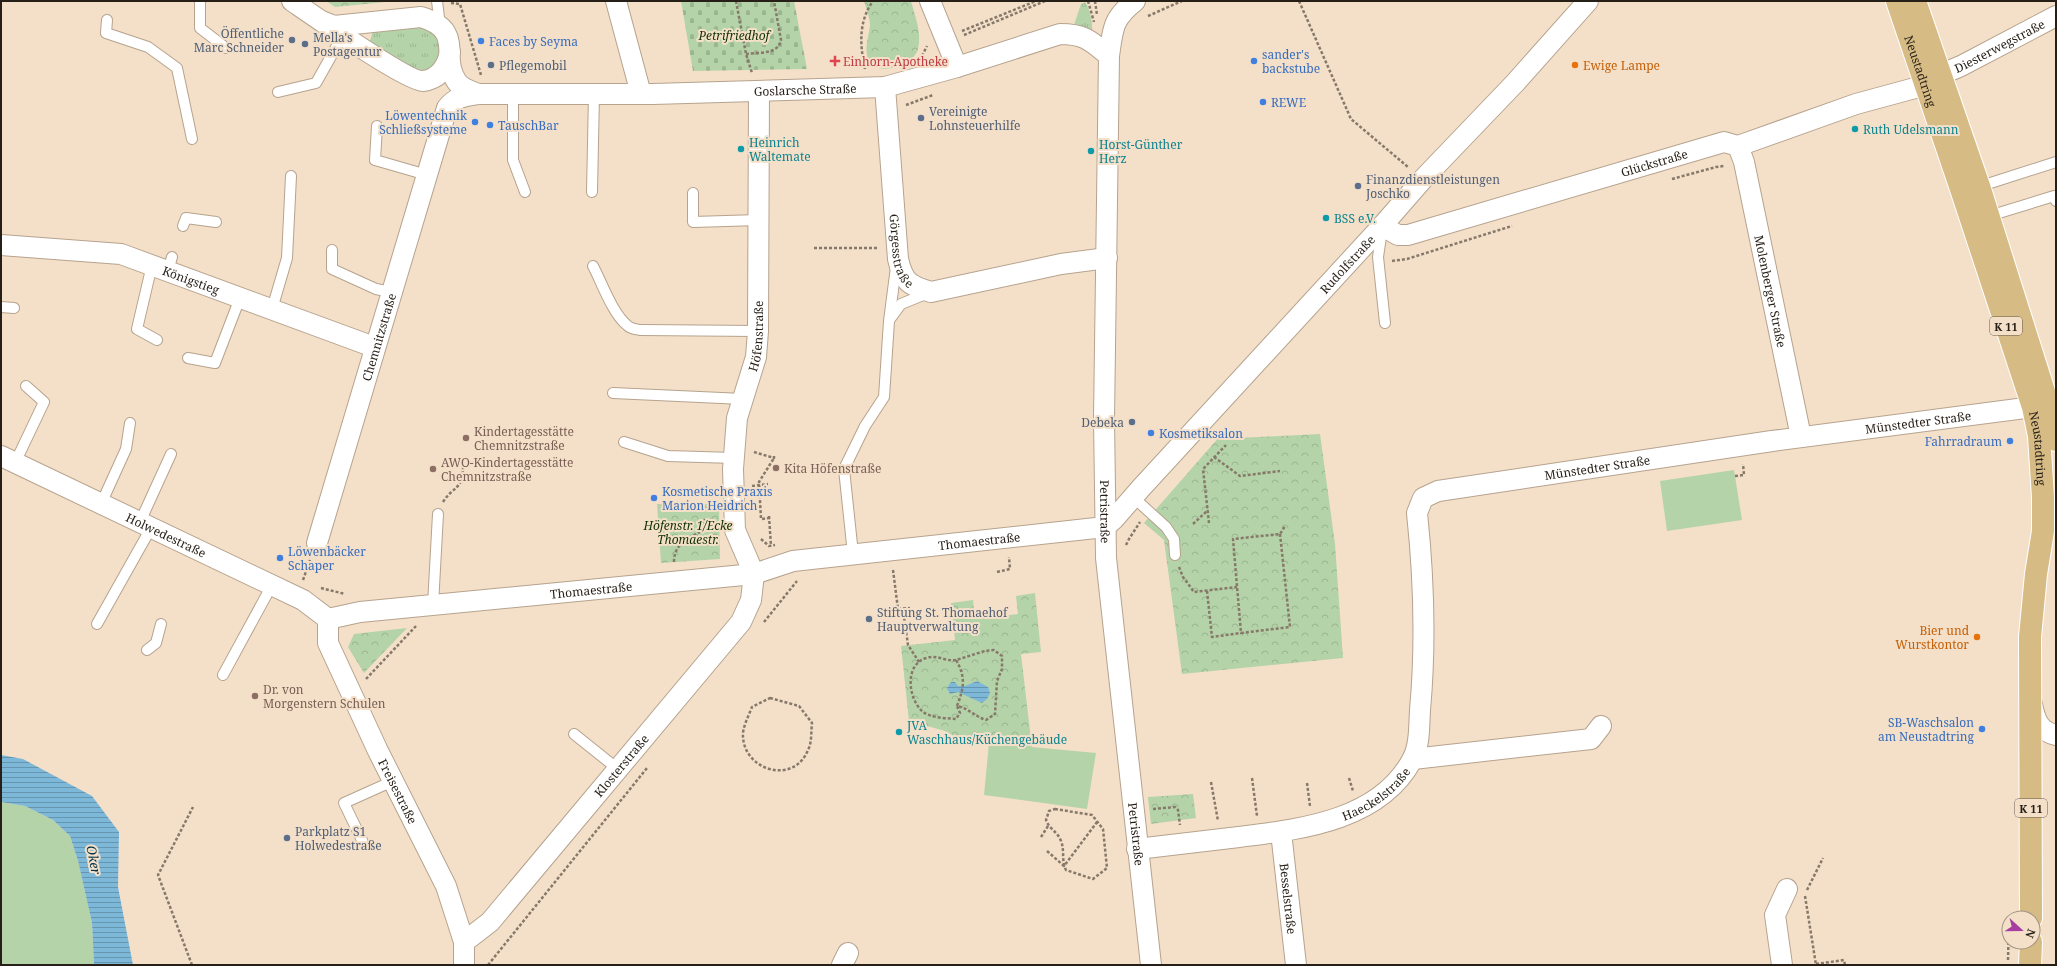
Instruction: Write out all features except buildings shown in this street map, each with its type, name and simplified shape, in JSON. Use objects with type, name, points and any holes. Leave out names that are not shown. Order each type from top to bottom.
[{"type":"main road","name":"Neustadtring","points":[[1897,1],[1934,80]]},
{"type":"main road","name":"Neustadtring","points":[[1915,1],[1934,80],[1971,189],[2033,407],[2039,436],[2043,497],[2042,531],[2032,608],[2030,698],[2031,910]]},
{"type":"main road","name":"Neustadtring","points":[[1971,189],[1988,216],[2055,426]]},
{"type":"main road","points":[[2030,965],[2031,950]]},
{"type":"street","points":[[292,1],[396,69],[414,79],[422,81],[432,78],[443,71],[447,66],[450,52]]},
{"type":"street","points":[[616,1],[641,94]]},
{"type":"street","points":[[930,1],[957,67]]},
{"type":"street","name":"Rudolfstraße","points":[[1105,527],[1114,519],[1382,226],[1423,179],[1515,83],[1588,1]]},
{"type":"street","points":[[1109,56],[1113,27],[1122,11],[1138,10]]},
{"type":"street","points":[[324,22],[334,26],[421,17],[440,26]]},
{"type":"street","name":"Diesterwegstraße","points":[[1934,80],[2055,19]]},
{"type":"street","name":"Goslarsche Straße","points":[[440,26],[448,38],[452,73],[457,83],[478,94],[759,92],[885,87],[957,67],[1060,34],[1076,34],[1087,38],[1109,56]]},
{"type":"street","name":"Petristraße","points":[[1109,56],[1104,419],[1105,527],[1109,601],[1151,965]]},
{"type":"street","name":"Glückstraße","points":[[1382,226],[1398,235],[1408,235],[1724,142],[1738,146],[1856,104],[1934,80]]},
{"type":"street","name":"Görgesstraße","points":[[885,87],[898,253],[906,280],[919,288],[931,292],[1061,264],[1107,258]]},
{"type":"street","name":"Höfenstraße","points":[[754,574],[735,530],[742,454],[737,418],[756,357],[758,332],[759,92]]},
{"type":"street","name":"Chemnitzstraße","points":[[317,543],[374,347],[447,108],[452,102],[462,97],[478,94]]},
{"type":"street","name":"Molenberger Straße","points":[[1738,146],[1744,162],[1801,437]]},
{"type":"street","name":"Königstieg","points":[[1,245],[121,254],[164,264],[240,298],[374,347]]},
{"type":"street","name":"Münstedter Straße","points":[[1414,759],[1418,739],[1424,657],[1424,607],[1417,513],[1423,498],[1438,491],[1801,437],[2033,407]]},
{"type":"street","name":"Holwedestraße","points":[[8,460],[303,600],[328,619]]},
{"type":"street","name":"Thomaestraße","points":[[328,619],[360,612],[754,574],[793,561],[1105,527]]},
{"type":"street","name":"Klosterstraße","points":[[464,942],[490,922],[619,770],[741,622],[751,600],[754,574]]},
{"type":"street","name":"Freisestraße","points":[[328,619],[328,643],[393,781],[446,886],[464,942],[464,965]]},
{"type":"street","points":[[2030,698],[2036,723],[2048,733],[2056,735]]},
{"type":"street","name":"Haeckelstraße","points":[[1137,849],[1281,832],[1320,824],[1348,815],[1377,798],[1404,775],[1414,759],[1591,739],[1601,726]]},
{"type":"street","name":"Besselstraße","points":[[1281,832],[1296,965]]},
{"type":"street","points":[[1782,965],[1775,915],[1787,888]]},
{"type":"lane","points":[[200,1],[200,28],[226,48]]},
{"type":"lane","points":[[437,1],[440,26]]},
{"type":"lane","points":[[107,20],[106,33],[148,47],[177,68],[192,139]]},
{"type":"lane","points":[[278,92],[316,83],[343,35]]},
{"type":"lane","points":[[513,94],[513,160],[525,192]]},
{"type":"lane","points":[[592,192],[594,94]]},
{"type":"lane","points":[[377,126],[375,160],[427,175]]},
{"type":"lane","points":[[1971,189],[2056,162]]},
{"type":"lane","points":[[272,309],[287,258],[292,176]]},
{"type":"lane","points":[[693,193],[693,222],[759,220]]},
{"type":"lane","points":[[1988,216],[2054,196],[2056,201]]},
{"type":"lane","points":[[184,226],[186,218],[216,222]]},
{"type":"lane","points":[[1382,226],[1378,257],[1385,323]]},
{"type":"lane","points":[[332,250],[332,269],[376,289],[391,292]]},
{"type":"lane","points":[[853,554],[844,469],[865,426],[884,398],[889,321],[898,253]]},
{"type":"lane","points":[[157,340],[137,329],[164,264]]},
{"type":"lane","points":[[593,266],[613,305],[622,320],[629,327],[640,330],[758,332]]},
{"type":"lane","points":[[889,321],[901,304],[931,292]]},
{"type":"lane","points":[[188,358],[215,363],[240,298]]},
{"type":"lane","points":[[1,307],[14,308]]},
{"type":"lane","points":[[8,460],[44,402],[26,386]]},
{"type":"lane","points":[[613,393],[743,399]]},
{"type":"lane","points":[[101,504],[126,449],[130,423]]},
{"type":"lane","points":[[624,442],[668,456],[742,454]]},
{"type":"lane","points":[[97,624],[146,525],[171,454]]},
{"type":"lane","points":[[1133,497],[1166,527],[1174,539],[1175,555]]},
{"type":"lane","points":[[433,605],[440,510]]},
{"type":"lane","points":[[223,674],[272,585]]},
{"type":"lane","points":[[147,650],[156,643],[161,624]]},
{"type":"lane","points":[[574,734],[619,770]]},
{"type":"lane","points":[[362,840],[344,803],[393,781]]},
{"type":"path","points":[[736,1],[746,54],[759,92]]},
{"type":"path","points":[[746,54],[774,51],[780,46],[781,40],[774,1]]},
{"type":"path","points":[[866,74],[860,47],[866,10],[873,1]]},
{"type":"path","points":[[946,41],[1036,1]]},
{"type":"path","points":[[927,47],[946,41],[1045,1]]},
{"type":"path","points":[[1138,10],[1182,1]]},
{"type":"path","points":[[1299,1],[1350,119],[1414,171]]},
{"type":"path","points":[[887,108],[898,108],[940,93]]},
{"type":"path","points":[[814,248],[898,253]]},
{"type":"path","points":[[1209,523],[1203,469],[1226,445]]},
{"type":"path","points":[[742,454],[774,457],[758,485],[761,519],[770,517],[771,546]]},
{"type":"path","points":[[1214,457],[1240,476],[1280,471]]},
{"type":"path","points":[[1735,476],[1744,475],[1742,458]]},
{"type":"path","points":[[440,510],[447,495],[457,488],[463,478],[463,467]]},
{"type":"path","points":[[750,479],[750,493]]},
{"type":"path","points":[[750,486],[768,484]]},
{"type":"path","points":[[1193,524],[1207,510]]},
{"type":"path","points":[[1125,551],[1129,539],[1149,511]]},
{"type":"path","points":[[674,567],[674,558],[677,548],[685,540],[701,531],[705,519]]},
{"type":"path","points":[[1207,591],[1212,637],[1290,627],[1280,534],[1285,526]]},
{"type":"path","points":[[1242,633],[1233,539],[1280,534]]},
{"type":"path","points":[[760,538],[769,546],[778,545]]},
{"type":"path","points":[[303,600],[302,584],[317,543]]},
{"type":"path","points":[[1175,555],[1183,577],[1194,592],[1237,588]]},
{"type":"path","points":[[997,572],[1010,570],[1009,557]]},
{"type":"path","points":[[893,569],[898,608],[904,617],[908,645],[919,662]]},
{"type":"path","points":[[761,626],[798,580]]},
{"type":"path","points":[[898,608],[910,608]]},
{"type":"path","points":[[365,682],[368,676],[416,626],[423,623]]},
{"type":"path","points":[[956,660],[962,672],[962,694],[957,706],[960,713],[956,719],[940,718],[924,712],[914,702],[911,687],[912,672],[919,662],[926,658],[934,657],[950,662],[956,660],[985,651],[994,650],[1002,656],[1002,669],[997,681],[995,714],[986,720],[976,716],[969,709],[957,706]]},
{"type":"path","points":[[770,698],[799,706],[812,722],[808,750],[795,767],[782,772],[760,766],[750,756],[745,748],[742,735],[752,707],[770,698]]},
{"type":"path","points":[[488,965],[647,767]]},
{"type":"path","points":[[1252,778],[1257,821]]},
{"type":"path","points":[[1349,778],[1355,795]]},
{"type":"path","points":[[1211,782],[1219,825]]},
{"type":"path","points":[[1307,783],[1310,812]]},
{"type":"path","points":[[192,965],[158,875],[193,807]]},
{"type":"path","points":[[1146,810],[1175,807],[1178,810],[1181,830]]},
{"type":"path","points":[[1047,851],[1064,866],[1066,870],[1094,879],[1107,868],[1103,829],[1092,815],[1055,809],[1049,812],[1046,820],[1048,826],[1060,839],[1063,847],[1062,861],[1064,866]]},
{"type":"path","points":[[1064,866],[1097,822]]},
{"type":"path","points":[[1041,837],[1048,826]]},
{"type":"path","points":[[1823,858],[1805,893],[1816,965],[1844,960],[1845,965]]},
{"type":"path","points":[[2008,950],[2008,965]]},
{"type":"green space","points":[[326,1],[396,1],[335,7]]},
{"type":"green space","name":"Petrifriedhof","points":[[681,1],[794,1],[807,69],[693,71]]},
{"type":"green space","points":[[864,1],[911,1],[918,25],[919,43],[915,55],[902,65],[886,69],[878,68],[872,65],[868,59],[867,46],[870,25],[869,16]]},
{"type":"green space","points":[[1085,2],[1091,17],[1092,32],[1085,31],[1074,25],[1081,4]]},
{"type":"green space","points":[[419,24],[439,37],[440,44],[440,54],[437,62],[425,74],[374,50],[370,41],[373,31]]},
{"type":"green space","points":[[1227,428],[1239,438],[1320,434],[1335,544],[1343,658],[1182,674],[1164,540],[1144,523]]},
{"type":"green space","points":[[1734,470],[1742,520],[1667,531],[1660,481]]},
{"type":"green space","name":"Höfenstr. 1/Ecke Thomaestr.","points":[[657,504],[719,504],[720,559],[661,563]]},
{"type":"green space","points":[[1035,593],[1041,652],[1021,654],[1032,748],[958,738],[945,731],[909,721],[901,646],[955,640],[951,603],[973,600],[975,619],[1018,614],[1016,596]]},
{"type":"green space","points":[[407,628],[364,673],[348,647],[354,634]]},
{"type":"green space","points":[[989,743],[1096,753],[1087,809],[984,795]]},
{"type":"green space","points":[[1193,794],[1196,818],[1151,824],[1148,797]]},
{"type":"green space","points":[[1,802],[25,806],[53,820],[70,836],[78,861],[92,923],[94,965],[1,965]]},
{"type":"water","points":[[977,681],[988,687],[990,693],[987,699],[982,703],[958,692],[950,694],[947,688],[951,682],[955,682],[958,686],[965,686]]},
{"type":"water","name":"Oker","points":[[1,755],[23,759],[92,796],[119,832],[118,887],[133,965],[94,965],[92,923],[78,861],[70,836],[53,820],[25,806],[1,802]]},
{"type":"place","name":"Öffentliche Marc Schneider","points":[[292,40]]},
{"type":"place","name":"Faces by Seyma","points":[[481,41]]},
{"type":"place","name":"Mella's Postagentur","points":[[305,44]]},
{"type":"place","name":"Einhorn-Apotheke","points":[[835,61]]},
{"type":"place","name":"sander's backstube","points":[[1254,61]]},
{"type":"place","name":"Pflegemobil","points":[[491,65]]},
{"type":"place","name":"Ewige Lampe","points":[[1575,65]]},
{"type":"place","name":"REWE","points":[[1263,102]]},
{"type":"place","name":"Vereinigte Lohnsteuerhilfe","points":[[921,118]]},
{"type":"place","name":"Löwentechnik Schließsysteme","points":[[475,122]]},
{"type":"place","name":"TauschBar","points":[[490,125]]},
{"type":"place","name":"Ruth Udelsmann","points":[[1855,129]]},
{"type":"place","name":"Heinrich Waltemate","points":[[741,149]]},
{"type":"place","name":"Horst-Günther Herz","points":[[1091,151]]},
{"type":"place","name":"Finanzdienstleistungen Joschko","points":[[1358,186]]},
{"type":"place","name":"BSS e.V.","points":[[1326,218]]},
{"type":"place","name":"Debeka","points":[[1132,422]]},
{"type":"place","name":"Kosmetiksalon","points":[[1151,433]]},
{"type":"place","name":"Kindertagesstätte Chemnitzstraße","points":[[466,438]]},
{"type":"place","name":"Fahrradraum","points":[[2010,441]]},
{"type":"place","name":"Kita Höfenstraße","points":[[776,468]]},
{"type":"place","name":"AWO-Kindertagesstätte Chemnitzstraße","points":[[433,469]]},
{"type":"place","name":"Kosmetische Praxis Marion Heidrich","points":[[654,498]]},
{"type":"place","name":"Löwenbäcker Schaper","points":[[280,558]]},
{"type":"place","name":"Stiftung St. Thomaehof Hauptverwaltung","points":[[869,619]]},
{"type":"place","name":"Bier und Wurstkontor","points":[[1977,637]]},
{"type":"place","name":"Dr. von Morgenstern Schulen","points":[[255,696]]},
{"type":"place","name":"SB-Waschsalon am Neustadtring","points":[[1982,729]]},
{"type":"place","name":"JVA Waschhaus/Küchengebäude","points":[[899,732]]},
{"type":"place","name":"Parkplatz S1 Holwedestraße","points":[[287,838]]}]
